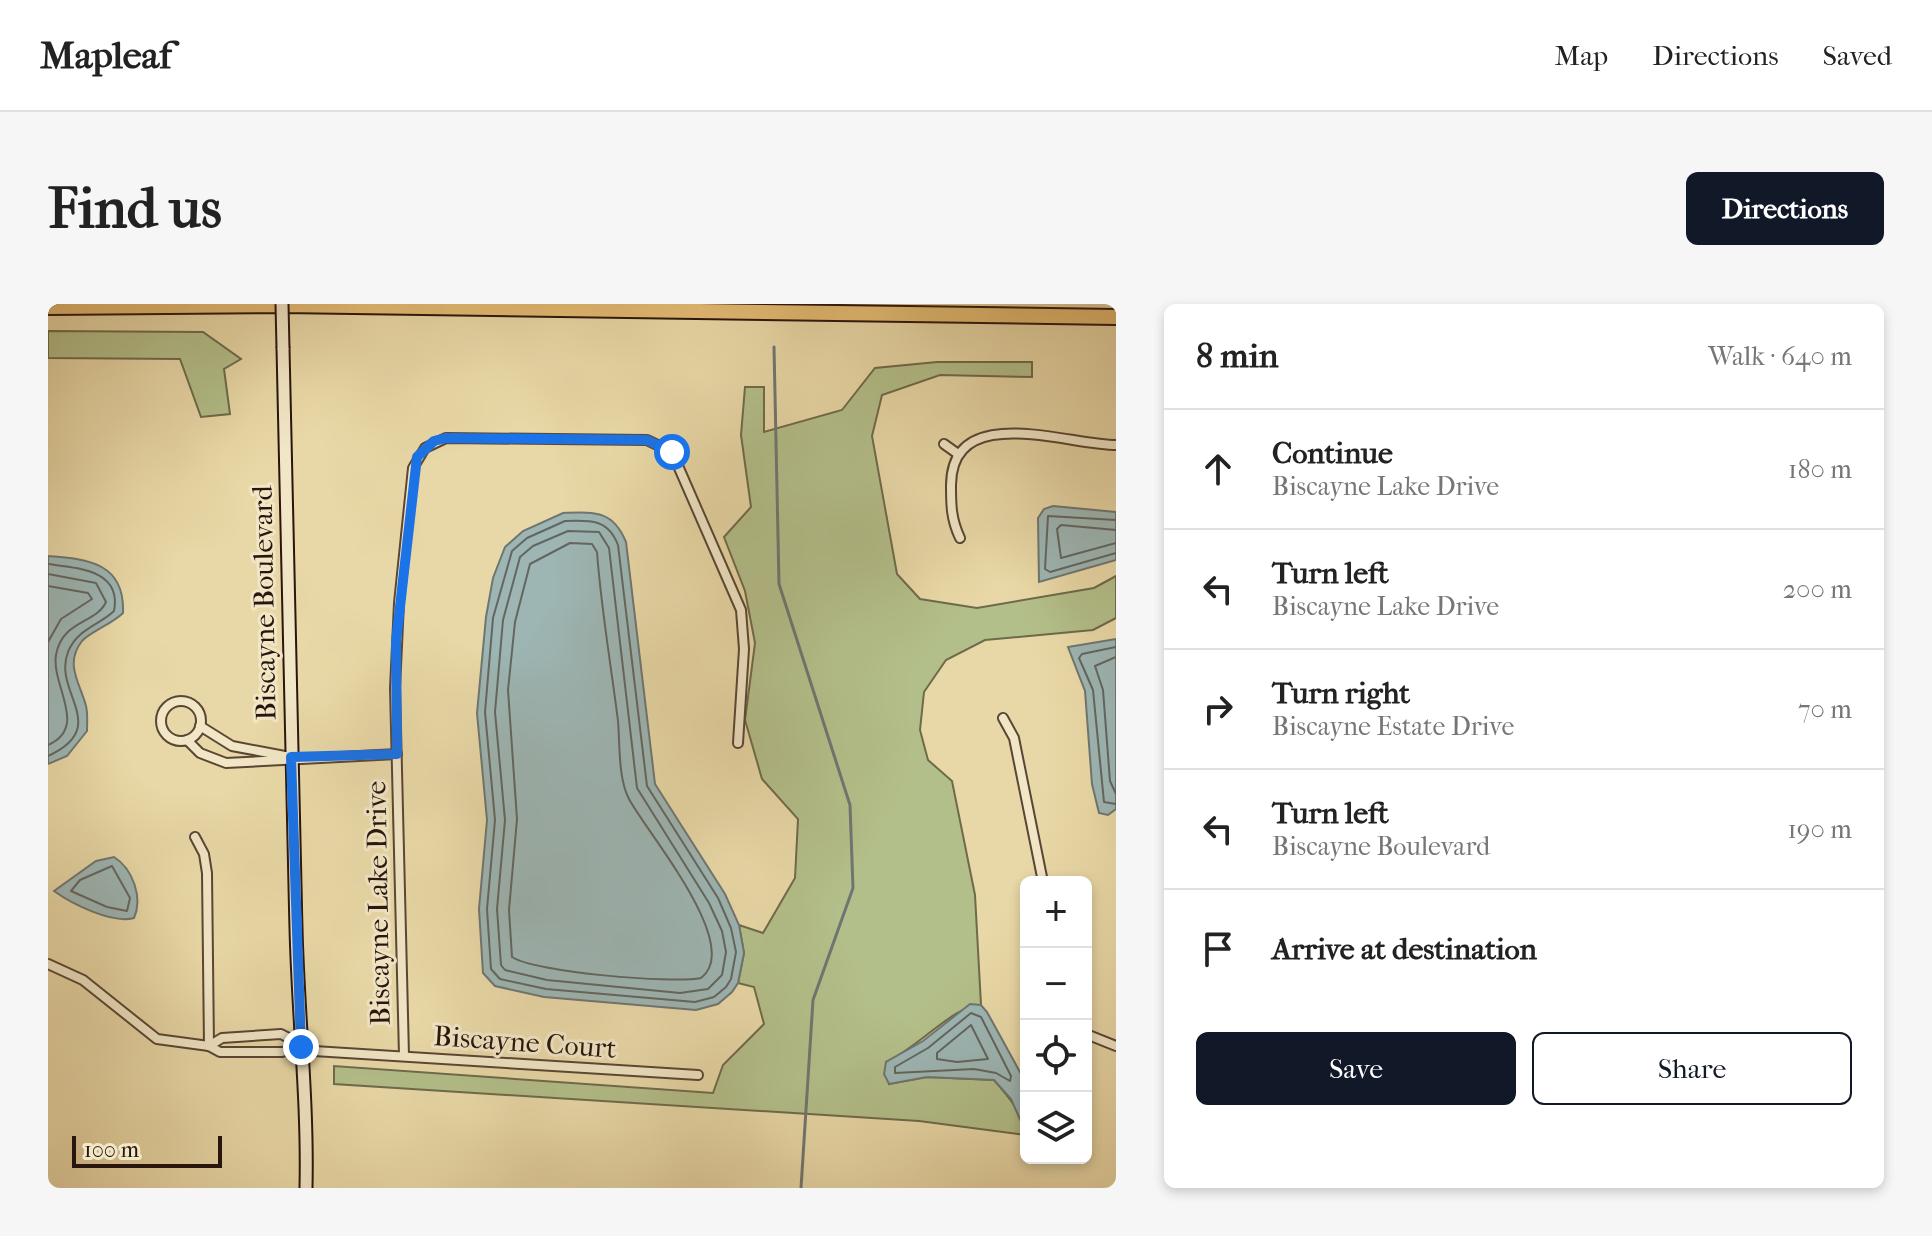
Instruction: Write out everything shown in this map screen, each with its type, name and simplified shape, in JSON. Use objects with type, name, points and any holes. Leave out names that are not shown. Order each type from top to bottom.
[{"type":"highway","points":[[48,307],[345,306],[1116,317]]},
{"type":"street","name":"Biscayne Boulevard","points":[[282,304],[291,757],[296,940],[306,1108],[306,1188]]},
{"type":"street","points":[[960,538],[950,518],[951,474],[958,454],[967,445],[992,434],[1031,434],[1116,445]]},
{"type":"street","name":"Biscayne Lake Drive","points":[[404,1056],[396,642],[413,468],[425,448],[446,438],[647,440],[672,452],[741,610],[744,649],[738,743]]},
{"type":"street","points":[[944,444],[958,454]]},
{"type":"street","points":[[187,740],[200,726],[199,713],[191,703],[177,701],[166,707],[161,719],[164,732],[175,740],[187,740],[200,753],[226,763],[269,764],[291,757],[397,754]]},
{"type":"street","points":[[1003,718],[1014,738],[1025,808],[1042,876]]},
{"type":"street","points":[[200,726],[232,746],[268,750],[291,757]]},
{"type":"street","points":[[195,837],[204,854],[207,873],[209,1046]]},
{"type":"street","points":[[48,964],[93,986],[157,1039],[209,1046],[220,1052],[282,1052],[301,1047]]},
{"type":"street","points":[[209,1046],[222,1038],[281,1034],[301,1047]]},
{"type":"street","points":[[1092,1036],[1116,1046]]},
{"type":"street","name":"Biscayne Court","points":[[301,1047],[314,1051],[698,1075]]},
{"type":"green space","points":[[48,331],[203,332],[241,359],[224,369],[230,414],[201,417],[180,359],[48,358]]},
{"type":"green space","points":[[937,362],[1032,362],[1032,377],[940,375],[882,395],[872,436],[897,574],[920,599],[977,608],[1094,588],[1116,576],[1116,618],[1093,630],[985,640],[946,660],[924,692],[920,730],[928,760],[952,781],[975,895],[981,1005],[960,1011],[886,1062],[889,1084],[927,1077],[994,1080],[1018,1112],[1020,1134],[919,1121],[334,1084],[334,1066],[713,1093],[723,1065],[764,1024],[754,987],[738,983],[744,953],[739,925],[763,933],[795,878],[798,819],[762,779],[745,720],[755,643],[745,591],[724,537],[751,507],[741,435],[745,387],[764,387],[764,432],[842,410],[875,368]]},
{"type":"water","points":[[1053,506],[1116,512],[1116,560],[1039,582],[1038,518],[1044,509]]},
{"type":"water","points":[[563,513],[594,513],[609,518],[626,542],[655,784],[725,894],[739,925],[744,953],[738,983],[718,1004],[696,1010],[544,997],[495,986],[483,973],[479,909],[487,820],[477,713],[486,617],[493,578],[505,547],[523,531]]},
{"type":"water","points":[[48,556],[78,559],[102,567],[118,584],[123,613],[82,641],[77,649],[74,666],[87,709],[87,731],[67,756],[48,764]]},
{"type":"water","points":[[1116,639],[1116,809],[1108,815],[1099,813],[1092,784],[1085,691],[1068,647]]},
{"type":"water","points":[[114,857],[131,876],[137,893],[134,918],[104,916],[54,891],[96,861]]},
{"type":"water","points":[[970,1004],[981,1005],[1020,1072],[1020,1119],[1011,1099],[994,1080],[927,1077],[889,1084],[884,1074],[886,1062],[923,1041]]},
{"type":"waterway","points":[[774,347],[779,584],[850,805],[853,888],[813,1000],[801,1188]]},
{"type":"route","points":[[301,1047],[291,757],[397,754],[396,642],[413,468],[417,457],[434,441],[446,438],[647,440],[666,446],[672,452]]}]
